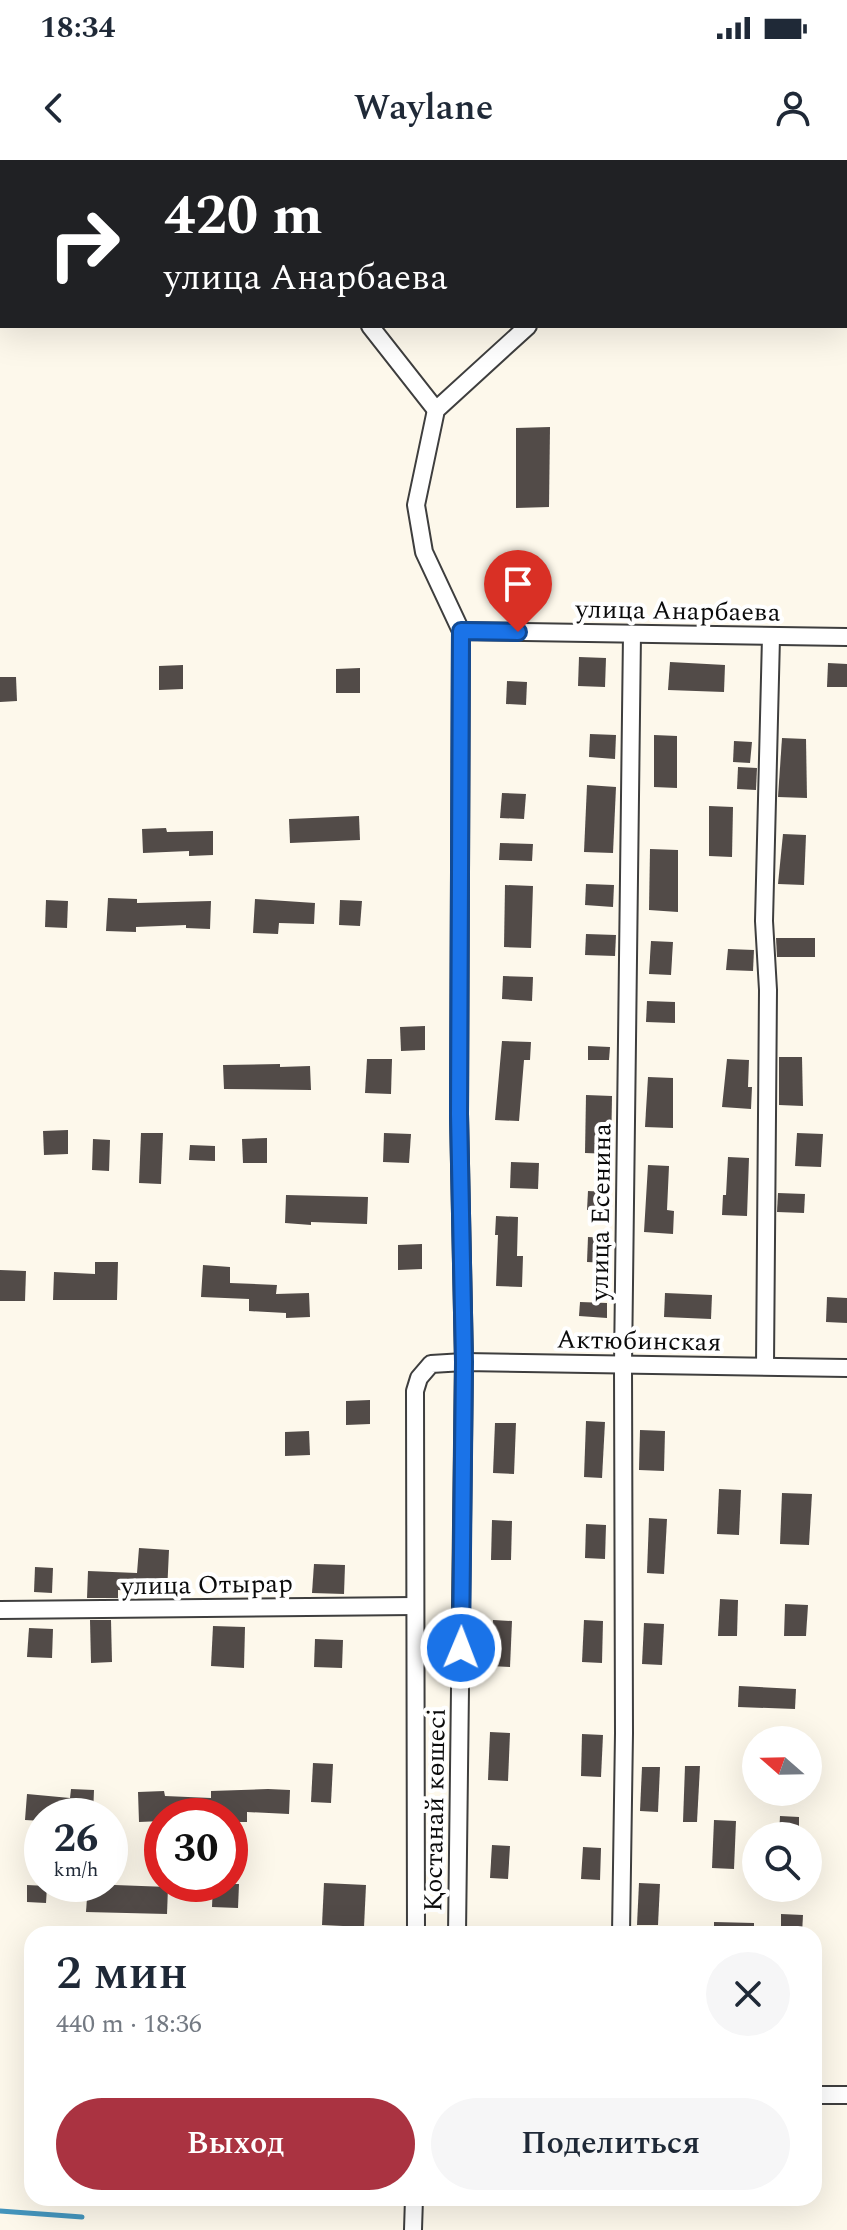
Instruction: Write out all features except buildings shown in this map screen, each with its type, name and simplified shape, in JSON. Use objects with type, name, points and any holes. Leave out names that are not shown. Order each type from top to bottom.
[{"type":"street","points":[[372,328],[436,410]]},
{"type":"street","points":[[461,631],[424,552],[416,505],[436,410],[526,328]]},
{"type":"street","name":"улица Анарбаева","points":[[461,631],[847,637]]},
{"type":"street","name":"Қостанай көшесі","points":[[457,1926],[464,1362],[459,1114],[461,631]]},
{"type":"street","name":"улица Есенина","points":[[621,1926],[623,1365],[632,634]]},
{"type":"street","points":[[765,1366],[768,990],[764,921],[771,637]]},
{"type":"street","name":"Актюбинская","points":[[415,1606],[415,1391],[419,1378],[431,1364],[847,1368]]},
{"type":"street","points":[[415,1606],[416,1926]]},
{"type":"street","name":"улица Отырар","points":[[0,1610],[415,1606]]},
{"type":"street","points":[[822,2095],[847,2095]]},
{"type":"street","points":[[413,2230],[414,2206]]},
{"type":"waterway","points":[[0,2211],[82,2217]]},
{"type":"route","points":[[461,1648],[464,1362],[459,1114],[461,631],[518,632]]}]
